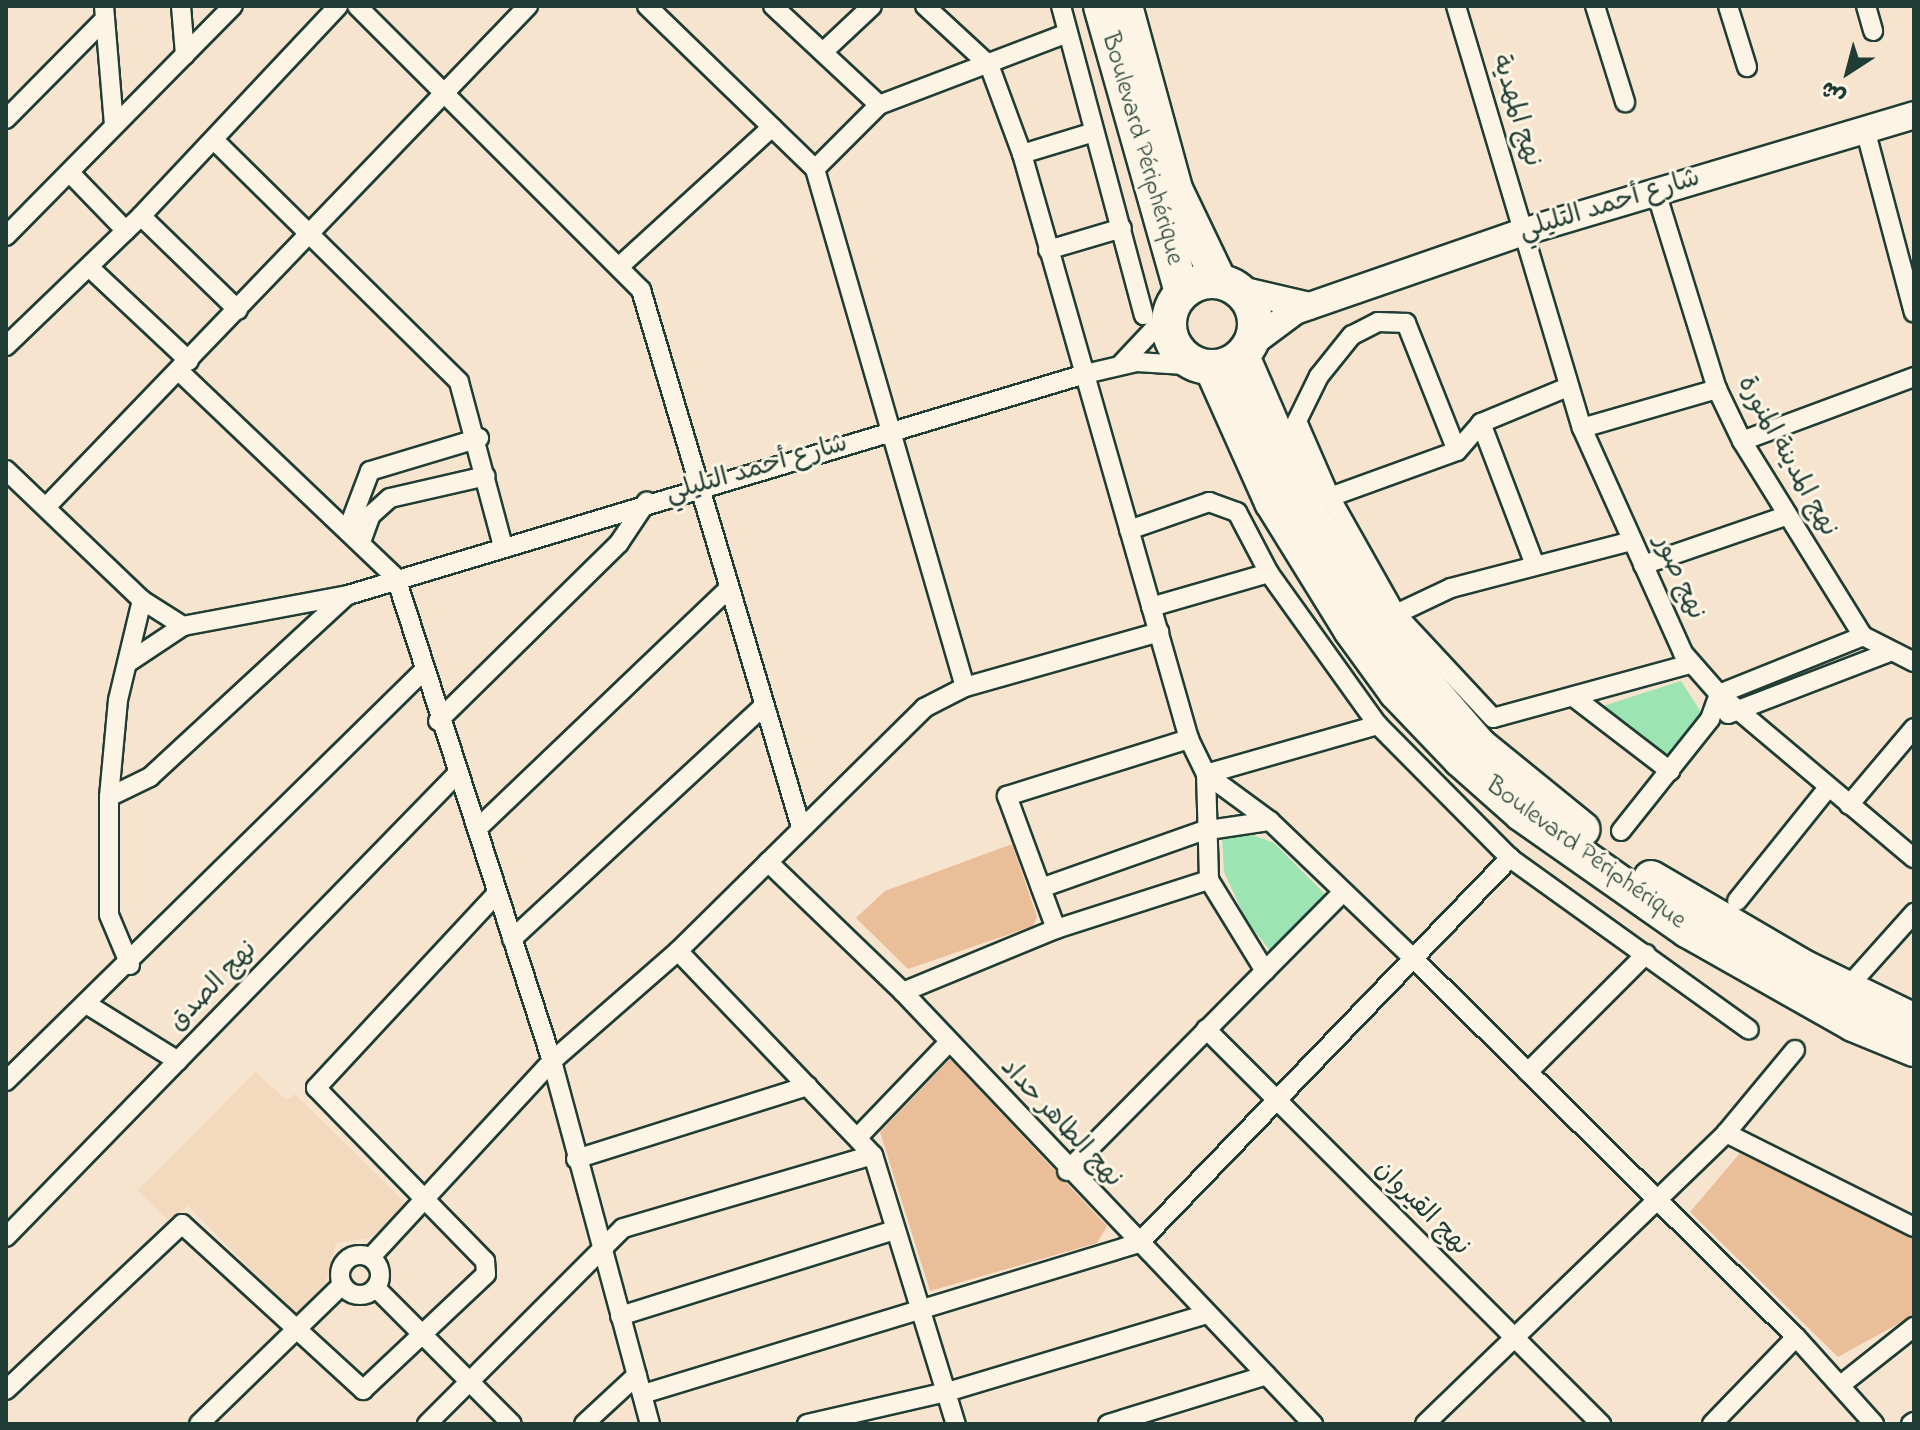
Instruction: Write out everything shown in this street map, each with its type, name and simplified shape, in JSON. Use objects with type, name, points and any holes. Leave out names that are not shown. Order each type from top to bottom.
[{"type":"highway","name":"Boulevard Périphérique","points":[[1101,6],[1171,339],[1226,358],[1346,576],[1398,651],[1480,746],[1665,888],[1914,1021]]},
{"type":"highway","name":"Boulevard Périphérique","points":[[1125,6],[1175,189],[1228,285],[1254,313],[1226,358],[1272,502],[1351,630],[1396,692],[1461,760],[1522,814],[1687,930],[1853,1024],[1914,1049]]},
{"type":"highway","points":[[1165,307],[1228,285]]},
{"type":"street","points":[[181,6],[185,55]]},
{"type":"street","points":[[6,236],[71,174],[233,6]]},
{"type":"street","points":[[6,346],[141,216],[338,6]]},
{"type":"street","points":[[357,6],[622,264],[652,313],[727,590],[801,827]]},
{"type":"street","points":[[47,506],[528,6]]},
{"type":"street","points":[[647,6],[815,169],[965,687]]},
{"type":"street","points":[[773,6],[879,105]]},
{"type":"street","points":[[823,52],[872,6]]},
{"type":"street","points":[[1061,6],[1065,34],[1122,228],[1165,307],[1120,365]]},
{"type":"street","name":"نهج المهدية","points":[[1456,6],[1526,231]]},
{"type":"street","points":[[1595,6],[1625,102]]},
{"type":"street","points":[[1728,6],[1747,67]]},
{"type":"street","points":[[1866,6],[1873,31]]},
{"type":"street","points":[[934,9],[989,65],[1022,154],[1189,739],[1206,774],[1270,821],[1415,960],[1653,1200],[1796,1337],[1842,1384],[1874,1424]]},
{"type":"street","points":[[104,13],[114,126]]},
{"type":"street","points":[[6,119],[104,13]]},
{"type":"street","points":[[815,169],[879,105],[1065,34]]},
{"type":"street","name":"شارع أحمد التليلي","points":[[348,595],[647,501],[1085,374],[1120,365],[1226,358],[1309,306],[1526,231],[1914,115]]},
{"type":"street","points":[[622,264],[772,127]]},
{"type":"street","points":[[1865,129],[1914,313]]},
{"type":"street","points":[[1022,154],[1094,132]]},
{"type":"street","points":[[214,140],[309,237],[448,368],[468,398],[503,546]]},
{"type":"street","points":[[71,174],[126,231]]},
{"type":"street","name":"نهج المدينة المنورة","points":[[1656,192],[1717,389],[1742,441],[1785,516],[1863,636],[1887,653],[1914,662]]},
{"type":"street","points":[[141,216],[238,310]]},
{"type":"street","points":[[1048,250],[1122,228]]},
{"type":"street","name":"نهج صور","points":[[1526,231],[1582,428],[1690,664],[1738,711],[1914,858]]},
{"type":"street","points":[[89,267],[396,578],[422,672],[477,829],[552,1061],[650,1424]]},
{"type":"street","points":[[1228,285],[1309,306]]},
{"type":"street","points":[[1457,451],[1411,329],[1378,322],[1352,335],[1331,359],[1297,421],[1330,497],[1396,614],[1493,718],[1690,664]]},
{"type":"street","points":[[1742,441],[1914,377]]},
{"type":"street","points":[[1330,497],[1457,451],[1481,423],[1568,387]]},
{"type":"street","points":[[1582,428],[1717,389]]},
{"type":"street","points":[[1481,423],[1535,565]]},
{"type":"street","points":[[354,535],[370,471],[479,438]]},
{"type":"street","points":[[6,470],[142,600],[183,626]]},
{"type":"street","points":[[354,535],[390,498],[486,476]]},
{"type":"street","points":[[438,721],[619,543],[647,501]]},
{"type":"street","points":[[1129,530],[1209,502],[1237,512],[1269,573],[1378,725],[1510,858],[1749,1030]]},
{"type":"street","points":[[1643,565],[1785,516]]},
{"type":"street","points":[[1396,614],[1535,565],[1632,541]]},
{"type":"street","points":[[1151,607],[1269,573]]},
{"type":"street","points":[[477,829],[727,590]]},
{"type":"street","points":[[129,662],[183,626],[348,595]]},
{"type":"street","points":[[109,797],[150,777],[348,595]]},
{"type":"street","points":[[130,965],[109,915],[109,797],[129,662],[142,600]]},
{"type":"street","points":[[199,1424],[342,1285],[346,1260],[371,1257],[552,1061],[678,951],[924,708],[965,687],[1159,632]]},
{"type":"street","points":[[1621,831],[1710,719],[1719,694],[1863,636]]},
{"type":"street","points":[[1710,719],[1887,653]]},
{"type":"street","points":[[6,1081],[130,965],[422,672]]},
{"type":"street","points":[[1575,698],[1670,771]]},
{"type":"street","points":[[512,939],[764,706]]},
{"type":"street","points":[[1206,774],[1378,725]]},
{"type":"street","points":[[1849,805],[1914,728]]},
{"type":"street","points":[[1056,929],[1007,796],[1189,739]]},
{"type":"street","name":"نهج الصدق","points":[[6,1237],[458,773]]},
{"type":"street","points":[[1206,774],[1202,831],[1209,880],[1265,971]]},
{"type":"street","points":[[1737,901],[1828,788]]},
{"type":"street","points":[[1041,888],[1202,831],[1270,821]]},
{"type":"street","points":[[643,1394],[1139,1243],[1510,858]]},
{"type":"street","name":"نهج الطاهر حداد","points":[[768,862],[903,992],[1067,1171],[1313,1424]]},
{"type":"street","points":[[903,992],[1056,929],[1209,880]]},
{"type":"street","points":[[1067,1171],[1342,893]]},
{"type":"street","points":[[6,1390],[182,1224],[363,1390],[423,1335],[487,1269],[424,1200],[321,1099],[317,1081],[496,894]]},
{"type":"street","points":[[1855,979],[1908,920]]},
{"type":"street","points":[[678,951],[873,1155],[891,1231],[956,1424]]},
{"type":"street","points":[[1528,1072],[1646,954]]},
{"type":"street","points":[[88,1005],[178,1061]]},
{"type":"street","name":"نهج القيروان","points":[[1206,1029],[1275,1102],[1601,1424]]},
{"type":"street","points":[[858,1137],[948,1043]]},
{"type":"street","points":[[1425,1424],[1511,1335],[1726,1133],[1795,1050]]},
{"type":"street","points":[[576,1159],[808,1086]]},
{"type":"street","points":[[1726,1133],[1914,1227]]},
{"type":"street","points":[[427,1424],[623,1228],[873,1155]]},
{"type":"street","points":[[620,1316],[891,1231]]},
{"type":"street","points":[[371,1257],[380,1268],[376,1288]]},
{"type":"street","points":[[342,1285],[358,1295],[376,1288]]},
{"type":"street","points":[[376,1288],[512,1424]]},
{"type":"street","points":[[807,1424],[947,1392],[1207,1314]]},
{"type":"street","points":[[1842,1384],[1914,1327]]},
{"type":"street","points":[[1712,1424],[1796,1337]]},
{"type":"street","points":[[584,1424],[637,1375]]},
{"type":"street","points":[[1108,1424],[1267,1375]]},
{"type":"shaded area","points":[[255,1072],[287,1100],[295,1094],[407,1205],[369,1238],[336,1243],[325,1283],[296,1315],[188,1206],[168,1220],[138,1190]]},
{"type":"green space","points":[[1681,681],[1701,712],[1665,757],[1600,707]]},
{"type":"green space","points":[[1253,835],[1274,843],[1330,899],[1274,955],[1247,922],[1224,872],[1222,838]]},
{"type":"building","points":[[1012,844],[1037,917],[1033,926],[908,969],[856,918],[885,891]]},
{"type":"building","points":[[950,1059],[1107,1226],[1097,1243],[930,1291],[880,1132]]},
{"type":"building","points":[[1740,1153],[1914,1239],[1914,1315],[1838,1357],[1690,1212]]}]
